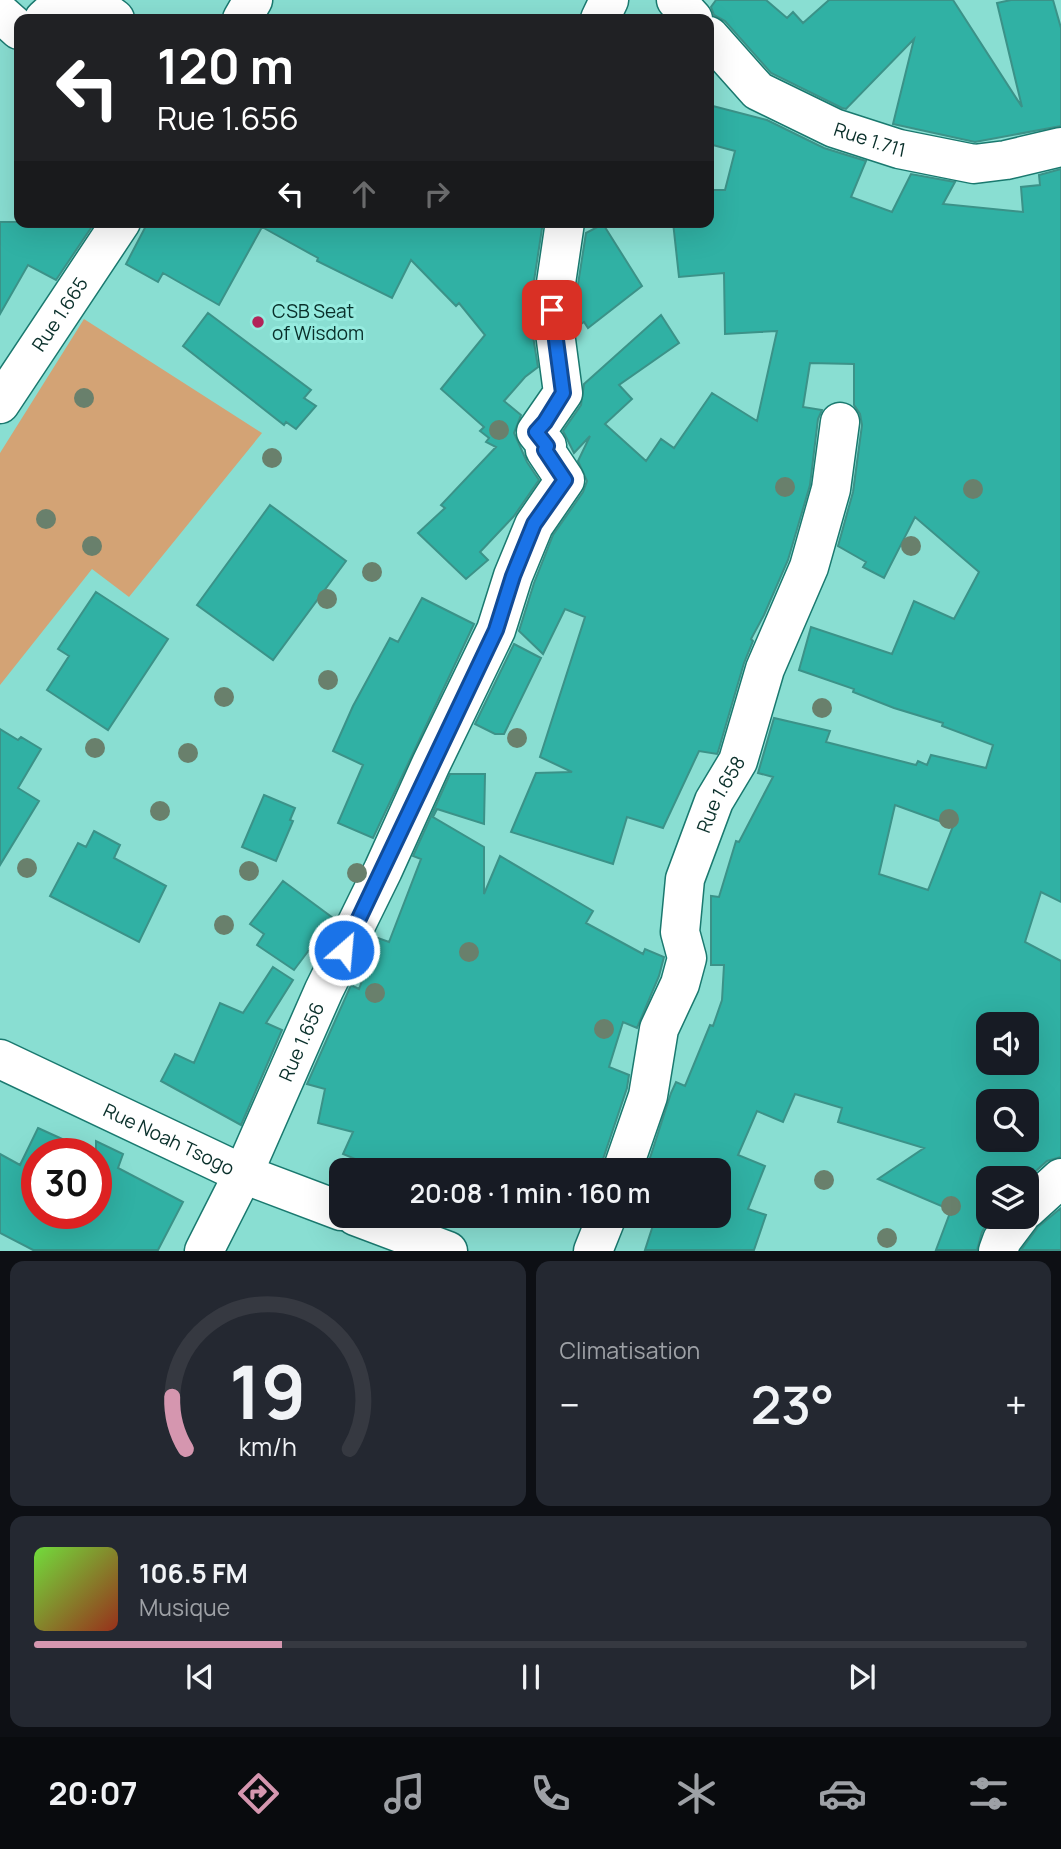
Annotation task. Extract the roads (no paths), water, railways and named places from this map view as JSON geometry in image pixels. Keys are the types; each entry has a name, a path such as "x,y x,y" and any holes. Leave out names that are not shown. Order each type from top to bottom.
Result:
{"street":[{"path":"50,14 65,0"},
{"path":"90,0 109,14"},
{"path":"676,0 689,14"},
{"path":"0,13 14,26"},
{"name":"Rue 1.711","path":"714,42 758,91 834,128 899,149 974,164 1006,160 1061,147"},
{"name":"Rue 1.665","path":"0,404 117,228"},
{"name":"Rue 1.656","path":"243,1174 324,989 496,630 513,576 534,524 565,480 545,450 547,446 536,432 563,393 552,310 564,228"},
{"name":"Rue 1.658","path":"627,1158 648,1096 659,1028 680,984 687,958 680,932 685,879 714,801 738,761 765,669 810,567 831,489 840,422"},
{"name":"Rue Noah Tsogo","path":"0,1059 243,1174 329,1206"},
{"path":"204,1251 243,1174"},
{"path":"1039,1198 1061,1178"},
{"path":"387,1228 448,1251"},
{"path":"593,1251 602,1228"},
{"path":"998,1251 1010,1229"}],"place":[{"name":"CSB Seat of Wisdom","path":"258,322"}]}
